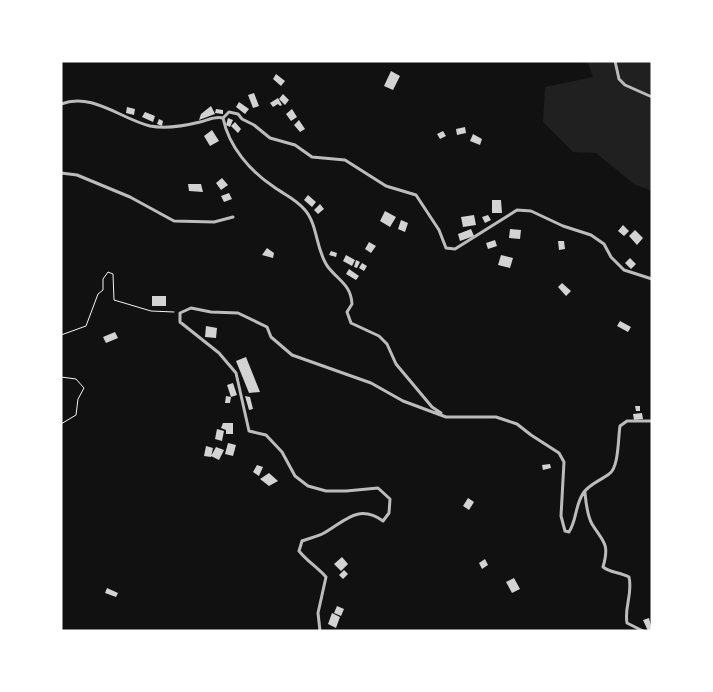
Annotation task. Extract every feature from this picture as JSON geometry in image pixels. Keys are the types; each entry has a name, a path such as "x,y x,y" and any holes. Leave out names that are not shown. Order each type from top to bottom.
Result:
{"street":[{"path":"615,61 619,79 625,85 652,98"},
{"path":"61,104 67,102 92,103 149,126 178,127 219,117 223,118"},
{"path":"223,118 229,112 238,114 242,119 254,125 270,138 295,145 312,157 345,160 386,186 416,195 438,230 446,248 455,249 517,210 531,211 563,226 592,235 604,244 611,256 624,270 652,279"},
{"path":"223,118 225,130 244,162 266,182 290,195 306,211 327,265 351,292 352,304 347,312 351,323 378,336 386,344 396,364 432,407 446,417"},
{"path":"61,173 78,175 130,197 174,220 214,222 233,217"},
{"path":"320,631 318,613 326,576 307,561 299,551 302,541 322,534 349,516 364,514 383,522 389,513 390,499 378,488 326,491 308,486 295,476 282,452 266,436 249,431 236,373 219,354 180,322 180,312 191,308 211,312 238,313 267,327 271,336 292,355 371,383 403,401 446,417 496,417 517,424 559,453 564,462 561,516 565,531 568,532 573,525 577,507 585,492 612,473 617,461 617,446 622,423 627,421 652,421"},
{"path":"585,492 592,523 600,533 606,546 603,567 608,571 620,572 629,578 632,588 626,616 627,623 643,631"}],"path":[{"path":"61,335 86,326 98,294 103,290 103,279 108,272 113,274 114,300 151,311 180,312"},
{"path":"61,377 76,379 84,388 78,399 76,415 61,424"}],"shaded area":[{"path":"566,61 652,61 652,191 634,184 596,153 573,152 543,122 545,87 593,77 588,63"}],"building":[{"path":"391,71 400,76 393,90 384,86"},
{"path":"276,74 285,81 281,86 273,79"},
{"path":"254,93 259,106 253,108 248,95"},
{"path":"283,94 289,100 285,105 279,99"},
{"path":"278,98 282,105 278,104 273,107 270,103"},
{"path":"239,102 249,109 245,114 236,107"},
{"path":"211,106 215,114 199,120 201,114"},
{"path":"127,107 135,109 134,115 126,113"},
{"path":"216,109 223,110 223,114 215,113"},
{"path":"292,109 297,117 291,121 286,114"},
{"path":"145,112 155,116 153,122 142,117"},
{"path":"228,118 233,120 230,127 226,125"},
{"path":"159,119 163,121 162,126 157,124"},
{"path":"299,120 305,129 300,132 294,125"},
{"path":"235,122 241,129 238,133 231,126"},
{"path":"465,127 466,133 457,135 456,129"},
{"path":"212,130 219,141 210,146 204,136"},
{"path":"443,131 446,136 440,139 437,134"},
{"path":"473,134 482,139 480,145 470,141"},
{"path":"222,178 228,185 221,190 216,183"},
{"path":"188,184 201,184 203,192 189,191"},
{"path":"229,193 232,199 224,202 221,196"},
{"path":"308,195 316,202 312,207 304,200"},
{"path":"492,200 501,200 502,213 492,213"},
{"path":"320,204 324,209 318,214 314,210"},
{"path":"385,211 396,217 390,227 380,221"},
{"path":"474,215 476,225 463,227 461,217"},
{"path":"488,215 491,220 485,223 482,217"},
{"path":"401,220 408,223 405,232 398,229"},
{"path":"623,225 629,231 624,236 618,231"},
{"path":"471,229 474,236 460,241 458,234"},
{"path":"510,229 521,230 520,239 509,238"},
{"path":"635,230 643,238 637,245 629,236"},
{"path":"495,240 497,246 488,249 486,243"},
{"path":"558,241 564,241 565,249 559,250"},
{"path":"369,242 376,246 371,253 365,249"},
{"path":"267,248 274,253 273,258 262,255"},
{"path":"331,251 337,253 336,257 329,255"},
{"path":"346,255 355,260 352,266 343,261"},
{"path":"501,255 513,258 510,268 498,265"},
{"path":"630,258 636,264 631,269 625,263"},
{"path":"356,260 360,262 357,268 354,267"},
{"path":"362,263 367,266 364,271 359,268"},
{"path":"349,269 359,276 356,280 346,274"},
{"path":"562,283 571,291 566,296 558,287"},
{"path":"152,296 166,296 166,306 152,306"},
{"path":"620,321 631,327 628,332 617,326"},
{"path":"206,326 217,328 216,338 205,337"},
{"path":"115,332 118,338 106,343 103,337"},
{"path":"246,357 260,392 249,393 236,361"},
{"path":"233,383 237,395 231,397 227,385"},
{"path":"226,396 231,397 230,403 225,403"},
{"path":"245,396 250,397 253,409 249,410"},
{"path":"635,406 640,406 640,411 636,411"},
{"path":"642,413 643,419 634,420 633,414"},
{"path":"223,423 233,423 233,434 226,434 226,430 221,428"},
{"path":"217,429 224,431 222,441 215,439"},
{"path":"228,443 236,445 233,456 225,454"},
{"path":"206,446 213,448 211,457 204,456"},
{"path":"216,447 224,450 219,460 211,456"},
{"path":"550,464 551,468 543,470 542,465"},
{"path":"257,465 263,467 259,476 253,472"},
{"path":"269,473 278,481 269,486 260,479"},
{"path":"468,498 474,502 469,510 463,506"},
{"path":"342,557 348,564 341,571 334,564"},
{"path":"485,559 488,565 482,569 479,563"},
{"path":"344,570 348,574 343,579 339,575"},
{"path":"514,578 520,589 512,593 506,582"},
{"path":"107,588 118,593 116,597 105,593"},
{"path":"337,606 344,609 341,616 334,613"},
{"path":"332,613 340,617 336,628 328,624"},
{"path":"649,618 652,630 648,631 643,620"}]}
